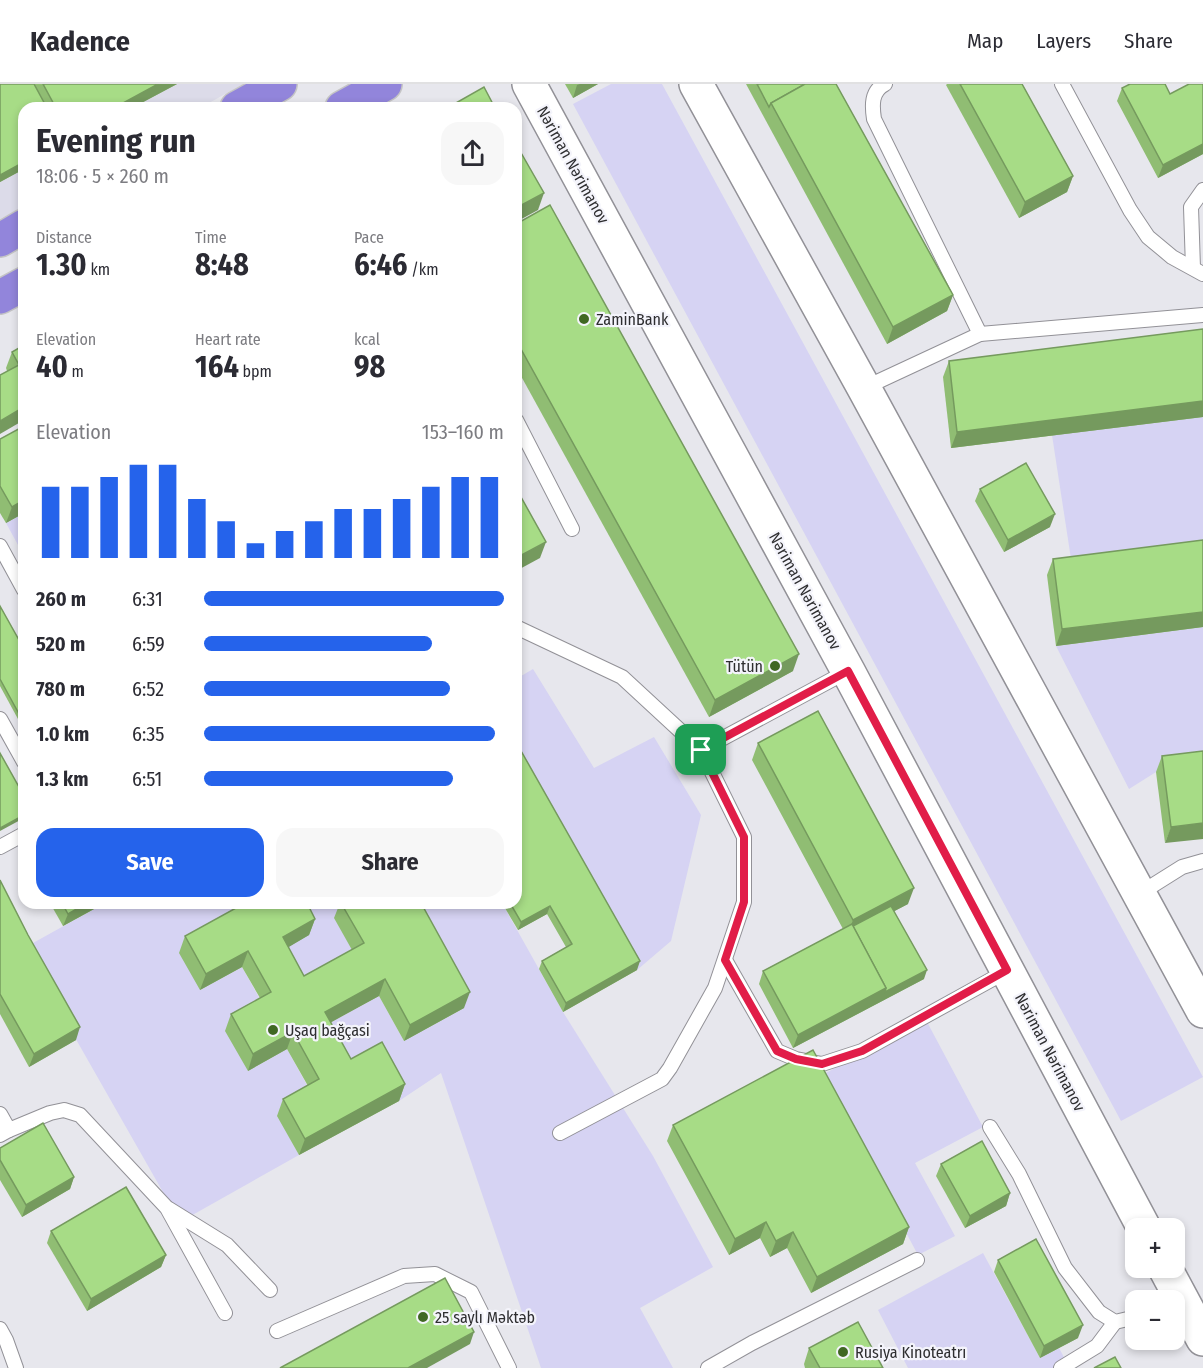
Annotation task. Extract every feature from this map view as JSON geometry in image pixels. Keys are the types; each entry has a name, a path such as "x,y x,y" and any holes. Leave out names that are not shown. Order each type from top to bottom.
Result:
{"highway":[{"path":"248,102 280,84"},
{"path":"353,102 385,84"},
{"path":"0,240 18,230"},
{"path":"0,297 18,287"}],"main road":[{"name":"Nəriman Nərimanov","path":"529,84 848,671 1139,1218"},
{"path":"696,84 1203,1011"},
{"path":"1170,1287 1203,1339"}],"lane":[{"path":"885,84 880,87 871,103 874,119 980,334"},
{"path":"1062,84 1130,210 1148,237 1172,257 1198,271"},
{"path":"1198,271 1191,207 1203,190"},
{"path":"864,388 980,334 1203,315"},
{"path":"522,432 572,529"},
{"path":"0,546 18,579"},
{"path":"522,630 622,676 701,750 744,837 744,902 715,988 670,1068 662,1079 560,1133"},
{"path":"701,750 848,671"},
{"path":"0,719 18,751"},
{"path":"0,847 18,837"},
{"path":"1139,894 1182,867 1203,861"},
{"path":"725,960 777,1051 796,1059 822,1064 862,1051 1007,970"},
{"path":"0,1114 5,1132 50,1113 64,1110 80,1115 168,1208 227,1245 270,1290"},
{"path":"990,1127 1019,1174 1065,1268 1099,1312 1115,1322"},
{"path":"168,1208 225,1313"},
{"path":"708,1368 917,1260"},
{"path":"277,1331 404,1276 435,1274 471,1292 509,1368"},
{"path":"1061,1368 1097,1346 1115,1322 1125,1320"},
{"path":"0,1329 16,1368"}],"shaded area":[{"path":"0,84 243,84 211,102 18,102 18,209 0,219"},
{"path":"611,84 662,84 1203,1077 1121,1121 573,104"},
{"path":"1203,417 1203,555 1073,572 1052,435"},
{"path":"18,516 18,545 6,523"},
{"path":"1203,627 1203,767 1156,772 1129,789 1056,646"},
{"path":"533,669 594,768 654,737 701,815 671,941 637,970 522,767 522,675"},
{"path":"94,909 264,909 200,990 242,967 265,1008 248,1071 287,1049 313,1096 278,1116 299,1155 180,1222 24,948"},
{"path":"289,909 361,909 358,960 298,993 277,954"},
{"path":"409,909 505,909 563,1012 653,1156 713,1267 640,1308 673,1368 541,1368 441,1073 399,1101 345,1075 319,1029 379,996 404,1041 464,1008"},
{"path":"926,1020 983,1127 915,1163 955,1236 918,1255 822,1075"},
{"path":"983,1253 1040,1358 1059,1348 1067,1363 1059,1368 908,1368 878,1310"}],"building":[{"path":"0,84 34,84 44,102 18,102 18,165 0,175"},
{"path":"43,84 158,84 125,102 53,102"},
{"path":"757,84 805,84 771,103 769,107"},
{"path":"805,84 836,84 953,295 893,327 771,103"},
{"path":"960,84 1022,84 1073,176 1025,202"},
{"path":"1130,84 1165,84 1170,94 1189,84 1203,84 1203,144 1163,165 1122,88"},
{"path":"484,87 492,102 458,102"},
{"path":"522,154 544,193 522,205"},
{"path":"550,205 799,654 715,700 522,351 522,221"},
{"path":"1203,329 1203,401 957,432 949,361"},
{"path":"18,348 18,363 12,352"},
{"path":"18,366 18,410 0,421 0,375"},
{"path":"18,429 18,504 12,507 0,486 0,439"},
{"path":"1026,463 1055,514 1008,540 980,489"},
{"path":"522,499 546,542 522,555"},
{"path":"1203,540 1203,612 1062,629 1053,559"},
{"path":"0,606 18,638 18,712 0,679"},
{"path":"818,711 914,888 853,920 758,743"},
{"path":"1203,751 1203,823 1171,827 1162,756"},
{"path":"0,753 18,785 18,818 0,828"},
{"path":"522,753 640,961 566,1003 542,961 572,944 550,906 521,922 513,909 522,909"},
{"path":"0,880 80,1027 34,1054 0,994"},
{"path":"891,906 927,970 885,992 886,988 853,926"},
{"path":"65,909 77,909 68,914"},
{"name":"Uşaq bağçasi","path":"234,909 310,909 315,919 283,937 304,976 364,943 344,909 424,909 470,992 410,1025 385,979 325,1012 351,1059 382,1042 405,1084 305,1139 283,1099 319,1079 293,1032 253,1054 231,1014 271,992 248,951 206,974 185,936"},
{"path":"852,924 886,988 798,1035 763,971"},
{"path":"813,1050 909,1227 817,1277 793,1232 776,1241 766,1222 735,1239 673,1125"},
{"path":"43,1123 74,1177 26,1205 0,1160 0,1148"},
{"path":"982,1141 1010,1193 970,1216 941,1164"},
{"path":"126,1187 166,1255 91,1299 51,1231"},
{"path":"1036,1239 1083,1325 1044,1346 998,1260"},
{"name":"25 saylı Məktəb","path":"445,1278 474,1332 408,1368 280,1368"},
{"path":"858,1322 883,1368 820,1368 809,1348"},
{"path":"1115,1357 1121,1368 1094,1368"}],"place":[{"name":"ZaminBank","path":"584,319"},
{"name":"Tütün","path":"775,666"},
{"name":"Uşaq bağçasi","path":"273,1030"},
{"name":"25 saylı Məktəb","path":"423,1317"},
{"name":"Rusiya Kinoteatrı","path":"843,1352"}],"route":[{"path":"848,671 1007,970 862,1051 822,1064 796,1059 777,1051 725,960 744,902 744,837 701,750 848,671"}]}
